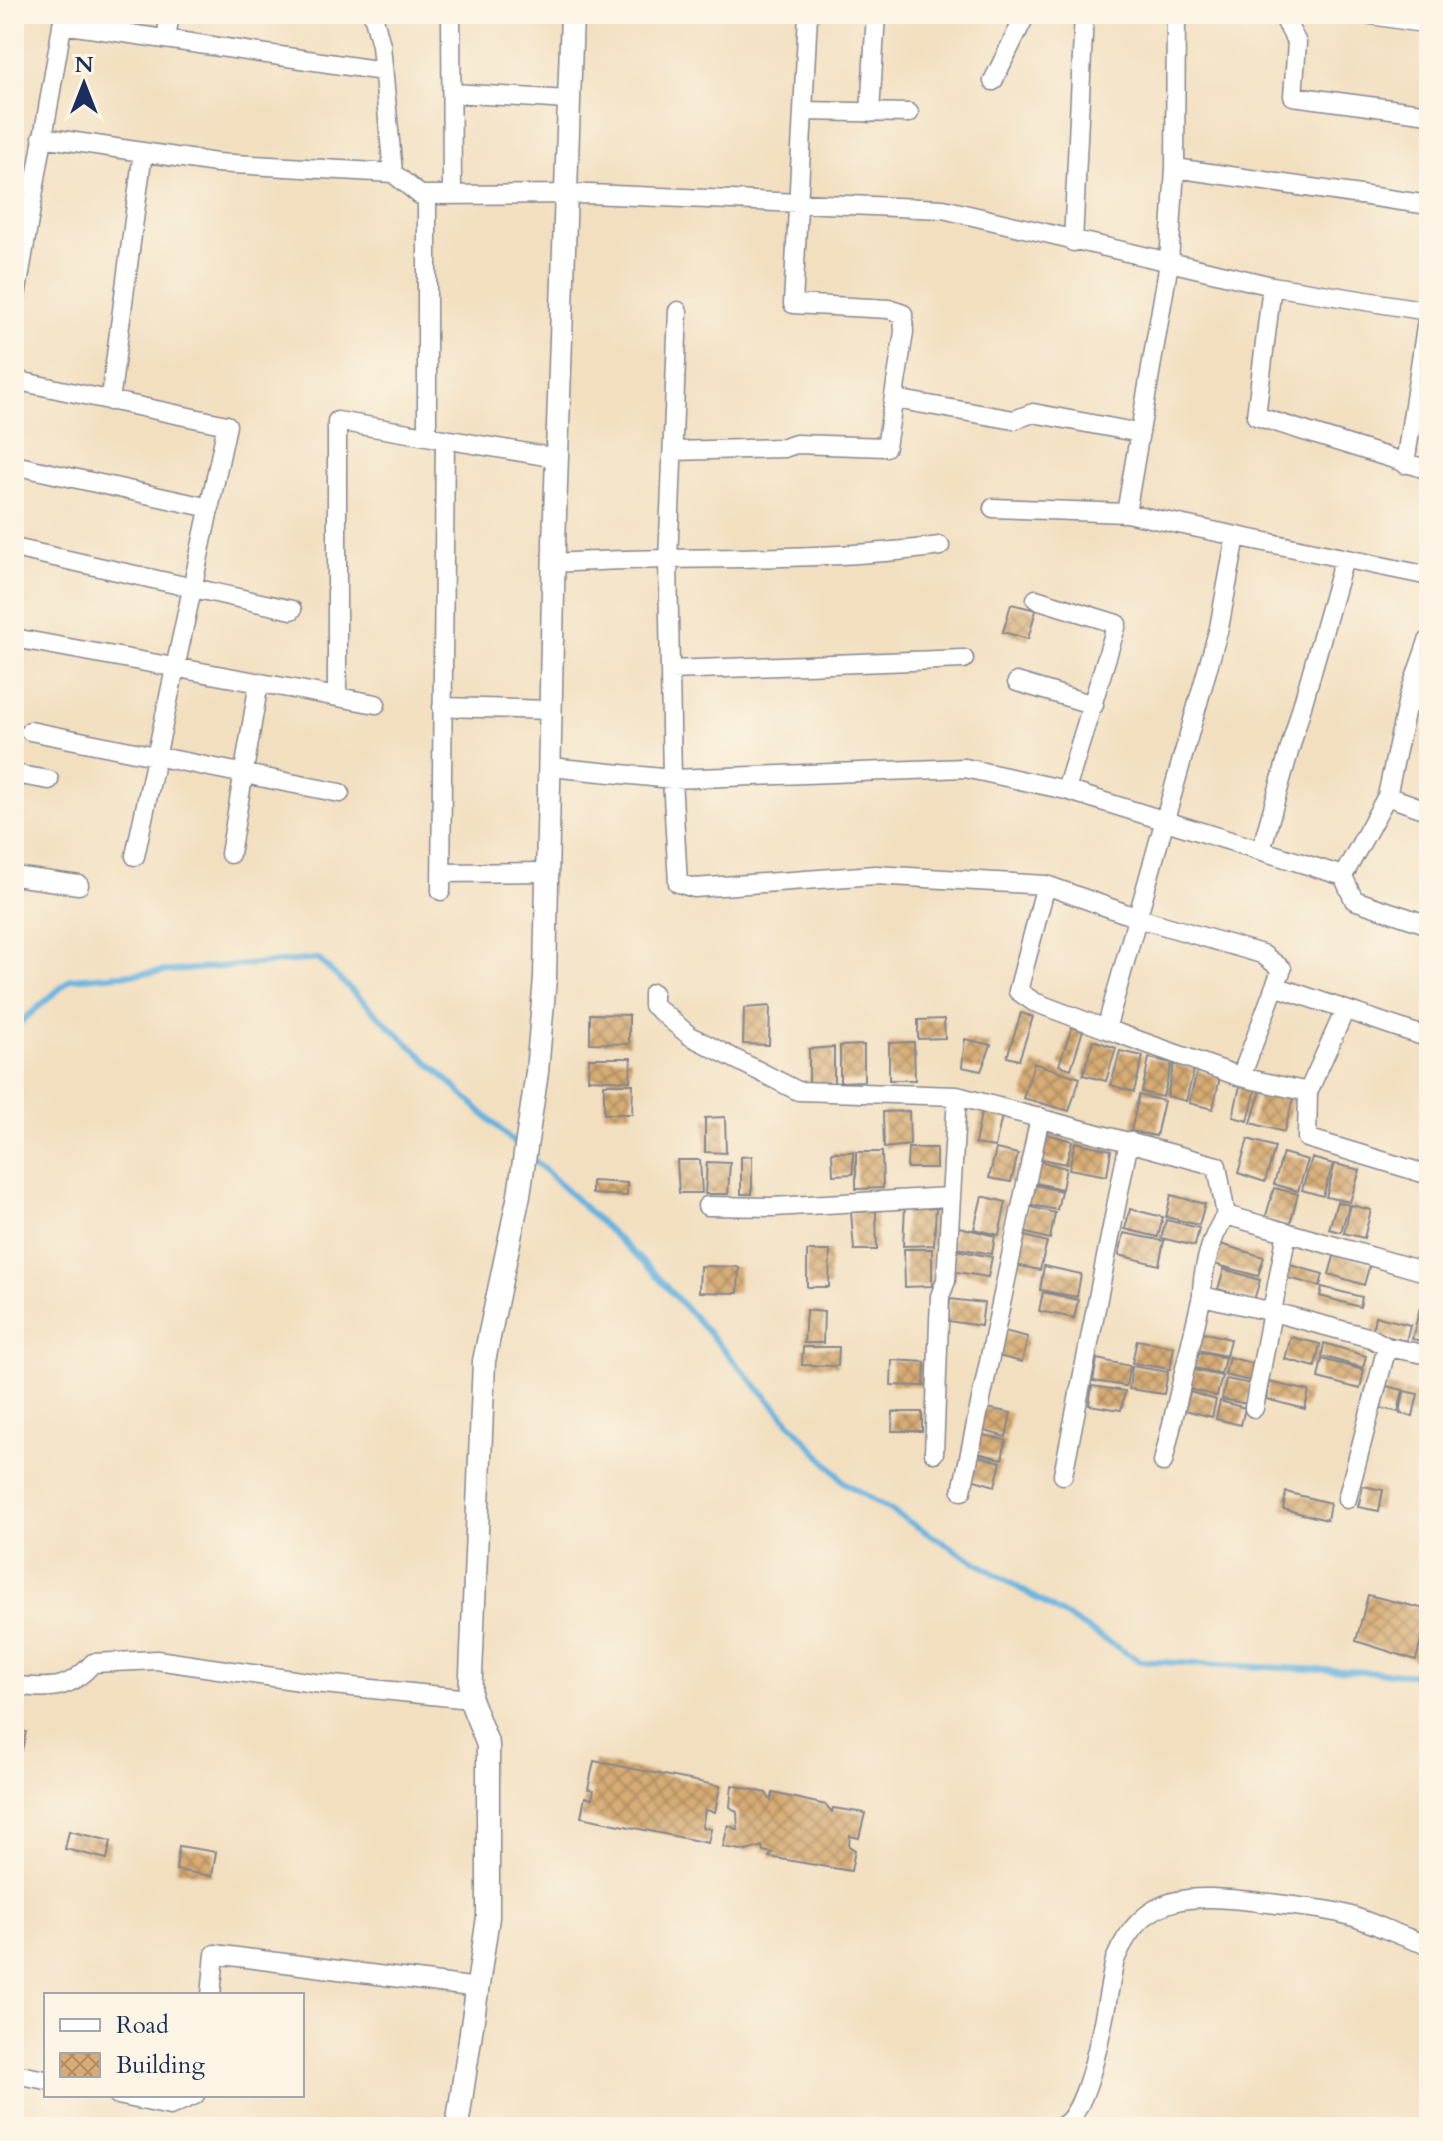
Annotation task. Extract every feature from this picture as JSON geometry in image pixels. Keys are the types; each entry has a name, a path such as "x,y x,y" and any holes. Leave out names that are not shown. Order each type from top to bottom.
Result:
{"street":[{"path":"166,39 170,14"},
{"path":"373,14 383,71 393,173"},
{"path":"451,14 452,195"},
{"path":"457,2127 488,1917 488,1745 470,1699 484,1361 523,1166 545,978 564,195 572,14"},
{"path":"673,451 784,448 796,444 886,447 904,332 903,314 889,309 793,304 808,14"},
{"path":"870,113 876,14"},
{"path":"993,81 1026,14"},
{"path":"1073,242 1084,14"},
{"path":"1126,513 1169,263 1175,168 1176,14"},
{"path":"1282,14 1297,43 1293,96 1429,114"},
{"path":"1365,14 1429,24"},
{"path":"14,308 63,19 166,39 383,71"},
{"path":"452,93 568,100"},
{"path":"803,111 909,113"},
{"path":"42,137 216,163 393,173 420,195 564,195 943,209 1013,223 1073,242 1272,286 1428,309 1405,464"},
{"path":"110,401 143,152"},
{"path":"1175,168 1429,205"},
{"path":"14,180 34,187"},
{"path":"427,195 442,707 441,882 547,872"},
{"path":"1272,286 1256,416 1429,470"},
{"path":"678,311 668,562 672,779 678,883 694,888 875,875 1046,885 1138,918 1262,954 1282,969 1241,1077"},
{"path":"14,380 227,425 135,856"},
{"path":"895,399 1014,420 1033,413 1140,433"},
{"path":"337,696 337,421 557,458"},
{"path":"14,465 210,508"},
{"path":"993,508 1126,513 1429,576"},
{"path":"1106,1029 1219,628 1236,536"},
{"path":"554,563 617,559 668,562 940,546"},
{"path":"14,548 292,610"},
{"path":"1261,850 1344,559"},
{"path":"1036,599 1117,624 1066,790"},
{"path":"14,638 376,704"},
{"path":"1343,876 1387,796 1408,699 1428,641"},
{"path":"670,670 964,659"},
{"path":"230,854 259,682"},
{"path":"1017,682 1094,705"},
{"path":"1408,699 1429,707"},
{"path":"442,707 551,710"},
{"path":"30,731 340,793"},
{"path":"550,767 672,779 965,768 1066,790 1343,876 1354,900 1429,925"},
{"path":"14,774 49,780"},
{"path":"1387,796 1429,811"},
{"path":"14,876 79,885"},
{"path":"1046,885 1018,991 1034,1002 1241,1077 1308,1092"},
{"path":"1275,986 1429,1038"},
{"path":"653,993 653,1005 681,1030 750,1069 798,1091 957,1096 1217,1166 1226,1215 1219,1226 1202,1280 1202,1296 1163,1462"},
{"path":"1345,1010 1308,1092 1307,1138 1429,1175"},
{"path":"934,1453 940,1296 946,1281 957,1096"},
{"path":"962,1491 1040,1117"},
{"path":"1063,1475 1129,1141"},
{"path":"707,1206 773,1207 949,1197"},
{"path":"1226,1215 1429,1273"},
{"path":"1254,1408 1287,1232"},
{"path":"1202,1296 1371,1338 1387,1347 1429,1355"},
{"path":"1347,1499 1387,1347"},
{"path":"14,1686 55,1689 78,1680 93,1663 157,1660 314,1683 470,1699"},
{"path":"1060,2127 1070,2122 1087,2090 1115,1960 1135,1922 1151,1910 1182,1898 1212,1897 1316,1909 1352,1916 1429,1945"},
{"path":"211,1993 215,1954 478,1988"},
{"path":"14,2074 44,2080"},
{"path":"127,2097 170,2106 190,2097"}],"building":[{"path":"1011,604 1036,610 1028,639 1003,632"},
{"path":"770,1006 769,1045 743,1044 744,1008"},
{"path":"1021,1013 1033,1017 1019,1060 1007,1057"},
{"path":"590,1014 629,1015 629,1044 590,1043"},
{"path":"944,1019 945,1038 918,1039 918,1020"},
{"path":"1072,1027 1083,1030 1071,1069 1059,1065"},
{"path":"965,1039 991,1045 981,1071 962,1067"},
{"path":"1093,1040 1116,1048 1106,1081 1083,1075"},
{"path":"914,1042 915,1080 889,1080 889,1043"},
{"path":"864,1045 864,1081 840,1082 840,1046"},
{"path":"834,1047 834,1084 809,1084 809,1049"},
{"path":"1120,1051 1143,1056 1134,1092 1111,1085"},
{"path":"589,1058 631,1058 630,1081 588,1079"},
{"path":"1149,1058 1172,1063 1163,1097 1142,1092"},
{"path":"1034,1063 1080,1078 1069,1111 1023,1098"},
{"path":"1174,1064 1194,1069 1186,1101 1167,1096"},
{"path":"1197,1071 1220,1077 1213,1109 1189,1103"},
{"path":"1241,1081 1257,1084 1248,1121 1233,1117"},
{"path":"604,1084 633,1084 632,1114 604,1114"},
{"path":"1262,1087 1294,1096 1284,1132 1251,1123"},
{"path":"1139,1095 1164,1101 1156,1136 1131,1131"},
{"path":"909,1111 910,1145 884,1148 883,1112"},
{"path":"981,1113 1002,1116 995,1147 975,1144"},
{"path":"725,1117 726,1153 705,1152 705,1118"},
{"path":"1043,1133 1072,1141 1066,1164 1036,1158"},
{"path":"1248,1139 1275,1147 1265,1182 1238,1173"},
{"path":"1075,1142 1111,1150 1107,1176 1069,1169"},
{"path":"908,1148 936,1148 936,1168 907,1168"},
{"path":"996,1149 1018,1154 1011,1182 989,1178"},
{"path":"832,1152 853,1152 853,1174 833,1175"},
{"path":"856,1152 882,1152 883,1188 856,1189"},
{"path":"1283,1153 1308,1160 1298,1191 1274,1184"},
{"path":"752,1156 752,1194 741,1194 741,1157"},
{"path":"1312,1158 1333,1164 1323,1196 1302,1190"},
{"path":"677,1160 700,1160 702,1193 679,1193"},
{"path":"1035,1160 1066,1168 1062,1189 1031,1182"},
{"path":"707,1162 730,1163 728,1194 705,1194"},
{"path":"1335,1164 1360,1170 1350,1202 1326,1197"},
{"path":"592,1181 627,1183 627,1196 592,1194"},
{"path":"1031,1184 1061,1191 1057,1210 1027,1204"},
{"path":"1274,1188 1298,1194 1290,1224 1265,1219"},
{"path":"1171,1195 1205,1204 1199,1225 1166,1217"},
{"path":"982,1196 1006,1202 999,1235 974,1229"},
{"path":"1337,1202 1349,1205 1341,1232 1329,1229"},
{"path":"1351,1205 1371,1210 1364,1238 1344,1233"},
{"path":"905,1206 936,1207 934,1245 903,1246"},
{"path":"1028,1206 1055,1213 1050,1239 1022,1232"},
{"path":"1130,1209 1163,1217 1158,1237 1125,1229"},
{"path":"876,1211 877,1250 854,1250 851,1212"},
{"path":"1166,1220 1199,1228 1195,1246 1161,1238"},
{"path":"955,1226 995,1236 992,1254 951,1247"},
{"path":"1124,1233 1164,1241 1159,1265 1119,1255"},
{"path":"1021,1235 1047,1242 1040,1270 1015,1265"},
{"path":"1220,1244 1264,1257 1258,1276 1214,1264"},
{"path":"904,1249 932,1249 932,1286 905,1287"},
{"path":"951,1249 992,1257 988,1277 950,1271"},
{"path":"807,1251 830,1251 829,1287 807,1287"},
{"path":"1335,1253 1370,1264 1364,1285 1329,1274"},
{"path":"1286,1264 1323,1274 1320,1286 1284,1277"},
{"path":"700,1266 739,1267 738,1293 699,1292"},
{"path":"1044,1266 1081,1274 1077,1297 1040,1290"},
{"path":"1224,1269 1260,1280 1254,1300 1218,1289"},
{"path":"1322,1287 1362,1297 1360,1307 1320,1296"},
{"path":"1043,1292 1078,1300 1074,1318 1039,1311"},
{"path":"950,1299 984,1303 981,1326 948,1321"},
{"path":"1420,1308 1429,1310 1427,1342 1412,1339"},
{"path":"806,1310 824,1312 823,1343 804,1343"},
{"path":"1375,1316 1410,1325 1406,1341 1372,1333"},
{"path":"1000,1330 1028,1337 1022,1362 994,1355"},
{"path":"1203,1332 1230,1339 1226,1356 1198,1350"},
{"path":"1291,1337 1320,1344 1315,1367 1285,1359"},
{"path":"1137,1340 1174,1347 1170,1369 1132,1363"},
{"path":"1324,1343 1366,1356 1363,1368 1322,1356"},
{"path":"803,1347 839,1347 838,1366 802,1365"},
{"path":"1199,1352 1225,1358 1221,1374 1195,1368"},
{"path":"1229,1357 1258,1365 1254,1382 1225,1375"},
{"path":"1097,1359 1130,1366 1126,1386 1093,1381"},
{"path":"1322,1359 1364,1370 1360,1389 1318,1378"},
{"path":"892,1360 925,1362 924,1386 891,1385"},
{"path":"1132,1366 1168,1372 1164,1394 1129,1389"},
{"path":"1194,1370 1222,1376 1217,1396 1189,1389"},
{"path":"1226,1379 1251,1384 1247,1404 1222,1399"},
{"path":"1269,1382 1309,1391 1305,1409 1266,1399"},
{"path":"1092,1386 1125,1391 1121,1410 1089,1405"},
{"path":"1386,1386 1403,1390 1398,1412 1381,1408"},
{"path":"1404,1391 1418,1394 1413,1416 1400,1414"},
{"path":"1190,1392 1216,1400 1212,1417 1185,1410"},
{"path":"1220,1401 1245,1408 1241,1425 1216,1419"},
{"path":"983,1407 1011,1413 1006,1437 978,1429"},
{"path":"893,1412 922,1412 922,1431 892,1431"},
{"path":"979,1434 1006,1440 1002,1459 974,1452"},
{"path":"975,1455 1001,1462 995,1486 968,1478"},
{"path":"1363,1486 1383,1490 1379,1511 1358,1507"},
{"path":"1286,1492 1330,1503 1327,1520 1283,1509"},
{"path":"1368,1595 1429,1610 1416,1660 1356,1641"},
{"path":"14,1729 26,1732 22,1750 14,1748"},
{"path":"594,1761 720,1786 715,1812 705,1810 702,1827 711,1829 708,1843 581,1817 585,1797 592,1799 594,1790 588,1789"},
{"path":"732,1785 766,1793 771,1801 773,1793 826,1805 832,1812 833,1808 865,1813 859,1838 850,1836 849,1846 855,1850 851,1871 769,1857 772,1853 763,1851 762,1846 747,1851 723,1847 728,1825 738,1830 737,1812 730,1807"},
{"path":"69,1831 111,1841 107,1859 65,1849"},
{"path":"179,1846 216,1852 212,1876 176,1870"}],"waterway":[{"path":"14,1028 71,979 318,959 520,1148"},
{"path":"532,1158 653,1272 845,1483 1140,1661 1429,1675"}]}
